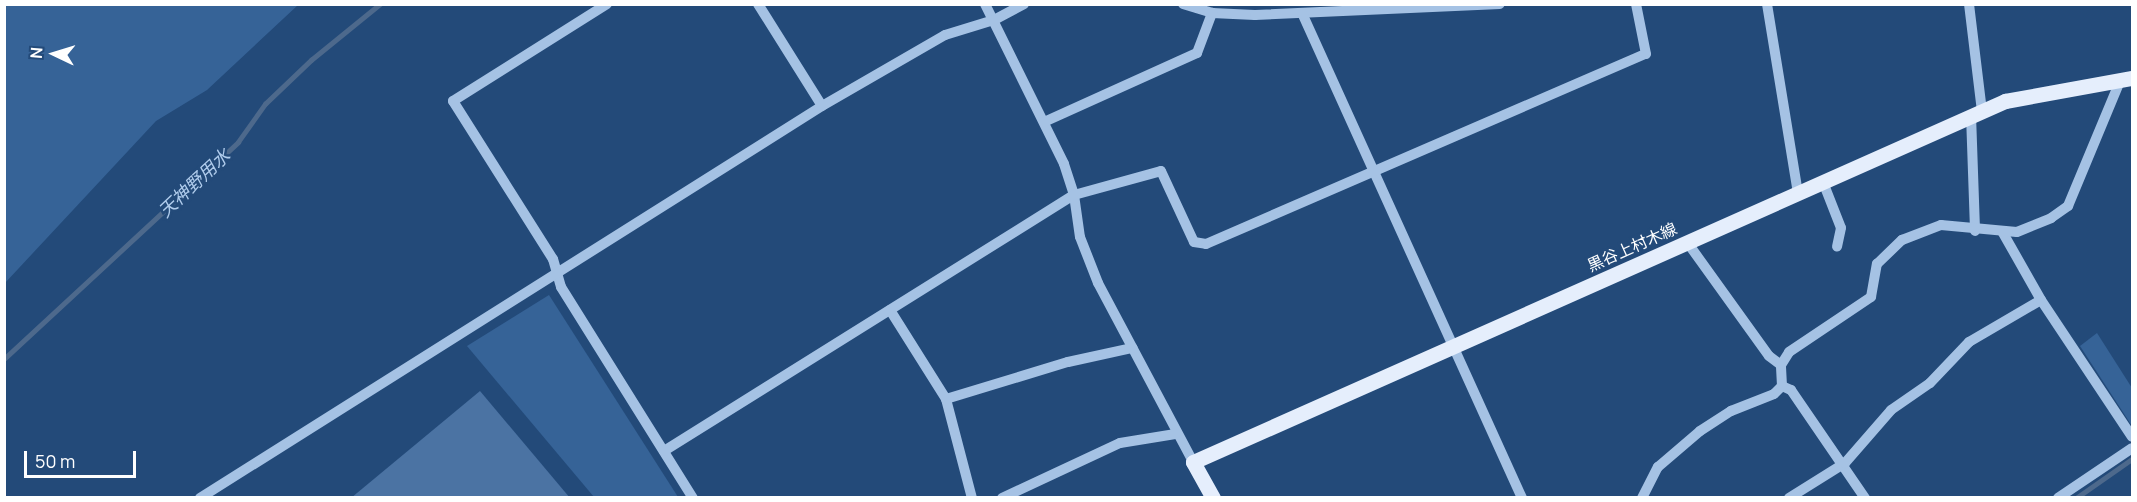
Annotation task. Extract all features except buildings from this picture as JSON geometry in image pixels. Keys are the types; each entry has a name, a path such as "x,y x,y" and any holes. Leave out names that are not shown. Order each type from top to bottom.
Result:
{"main road":[{"name":"黒谷上村木線","path":"1193,462 2005,101 2126,80"},
{"path":"1193,462 1213,498"}],"street":[{"path":"607,4 453,101 553,259 561,287 693,498"},
{"path":"758,4 822,106"},
{"path":"985,4 1044,122 1074,195 1080,237 1098,283 1175,434 1193,462"},
{"path":"200,498 822,106 945,35 994,20 1024,4"},
{"path":"1183,4 1212,13 1302,13 1500,4"},
{"path":"664,451 1074,195 1161,171 1194,242 1206,244 1646,54 1636,4"},
{"path":"1767,4 1798,192"},
{"path":"1969,4 1977,113 1975,231"},
{"path":"1044,122 1197,53 1212,13"},
{"path":"1302,13 1522,498"},
{"path":"1642,498 1658,467 1700,431 1731,411 1774,394 1782,386 1781,365 1800,344 1870,297 1877,264 1902,240 1941,225 2002,233 2035,226 2068,206 2126,80"},
{"path":"1823,182 1840,228 1837,247"},
{"path":"2002,233 2041,300 2133,437"},
{"path":"1687,242 1769,356 1781,365"},
{"path":"1789,498 1845,463 1890,410 1930,383 1969,342 2041,300"},
{"path":"890,310 946,399 972,498"},
{"path":"946,399 1068,362 1132,348"},
{"path":"1782,386 1791,390 1845,463 1865,498"},
{"path":"1002,498 1120,443 1175,434"},
{"path":"2058,498 2133,448"}],"shaded area":[{"path":"5,4 298,5 207,90 156,121 5,283"},
{"path":"549,295 678,497 594,497 467,346"},
{"path":"2097,333 2132,388 2132,426 2080,346"}],"waterway":[{"name":"天神野用水","path":"4,359 238,142 265,104 311,60 380,4"},
{"path":"2076,498 2132,459"}]}
